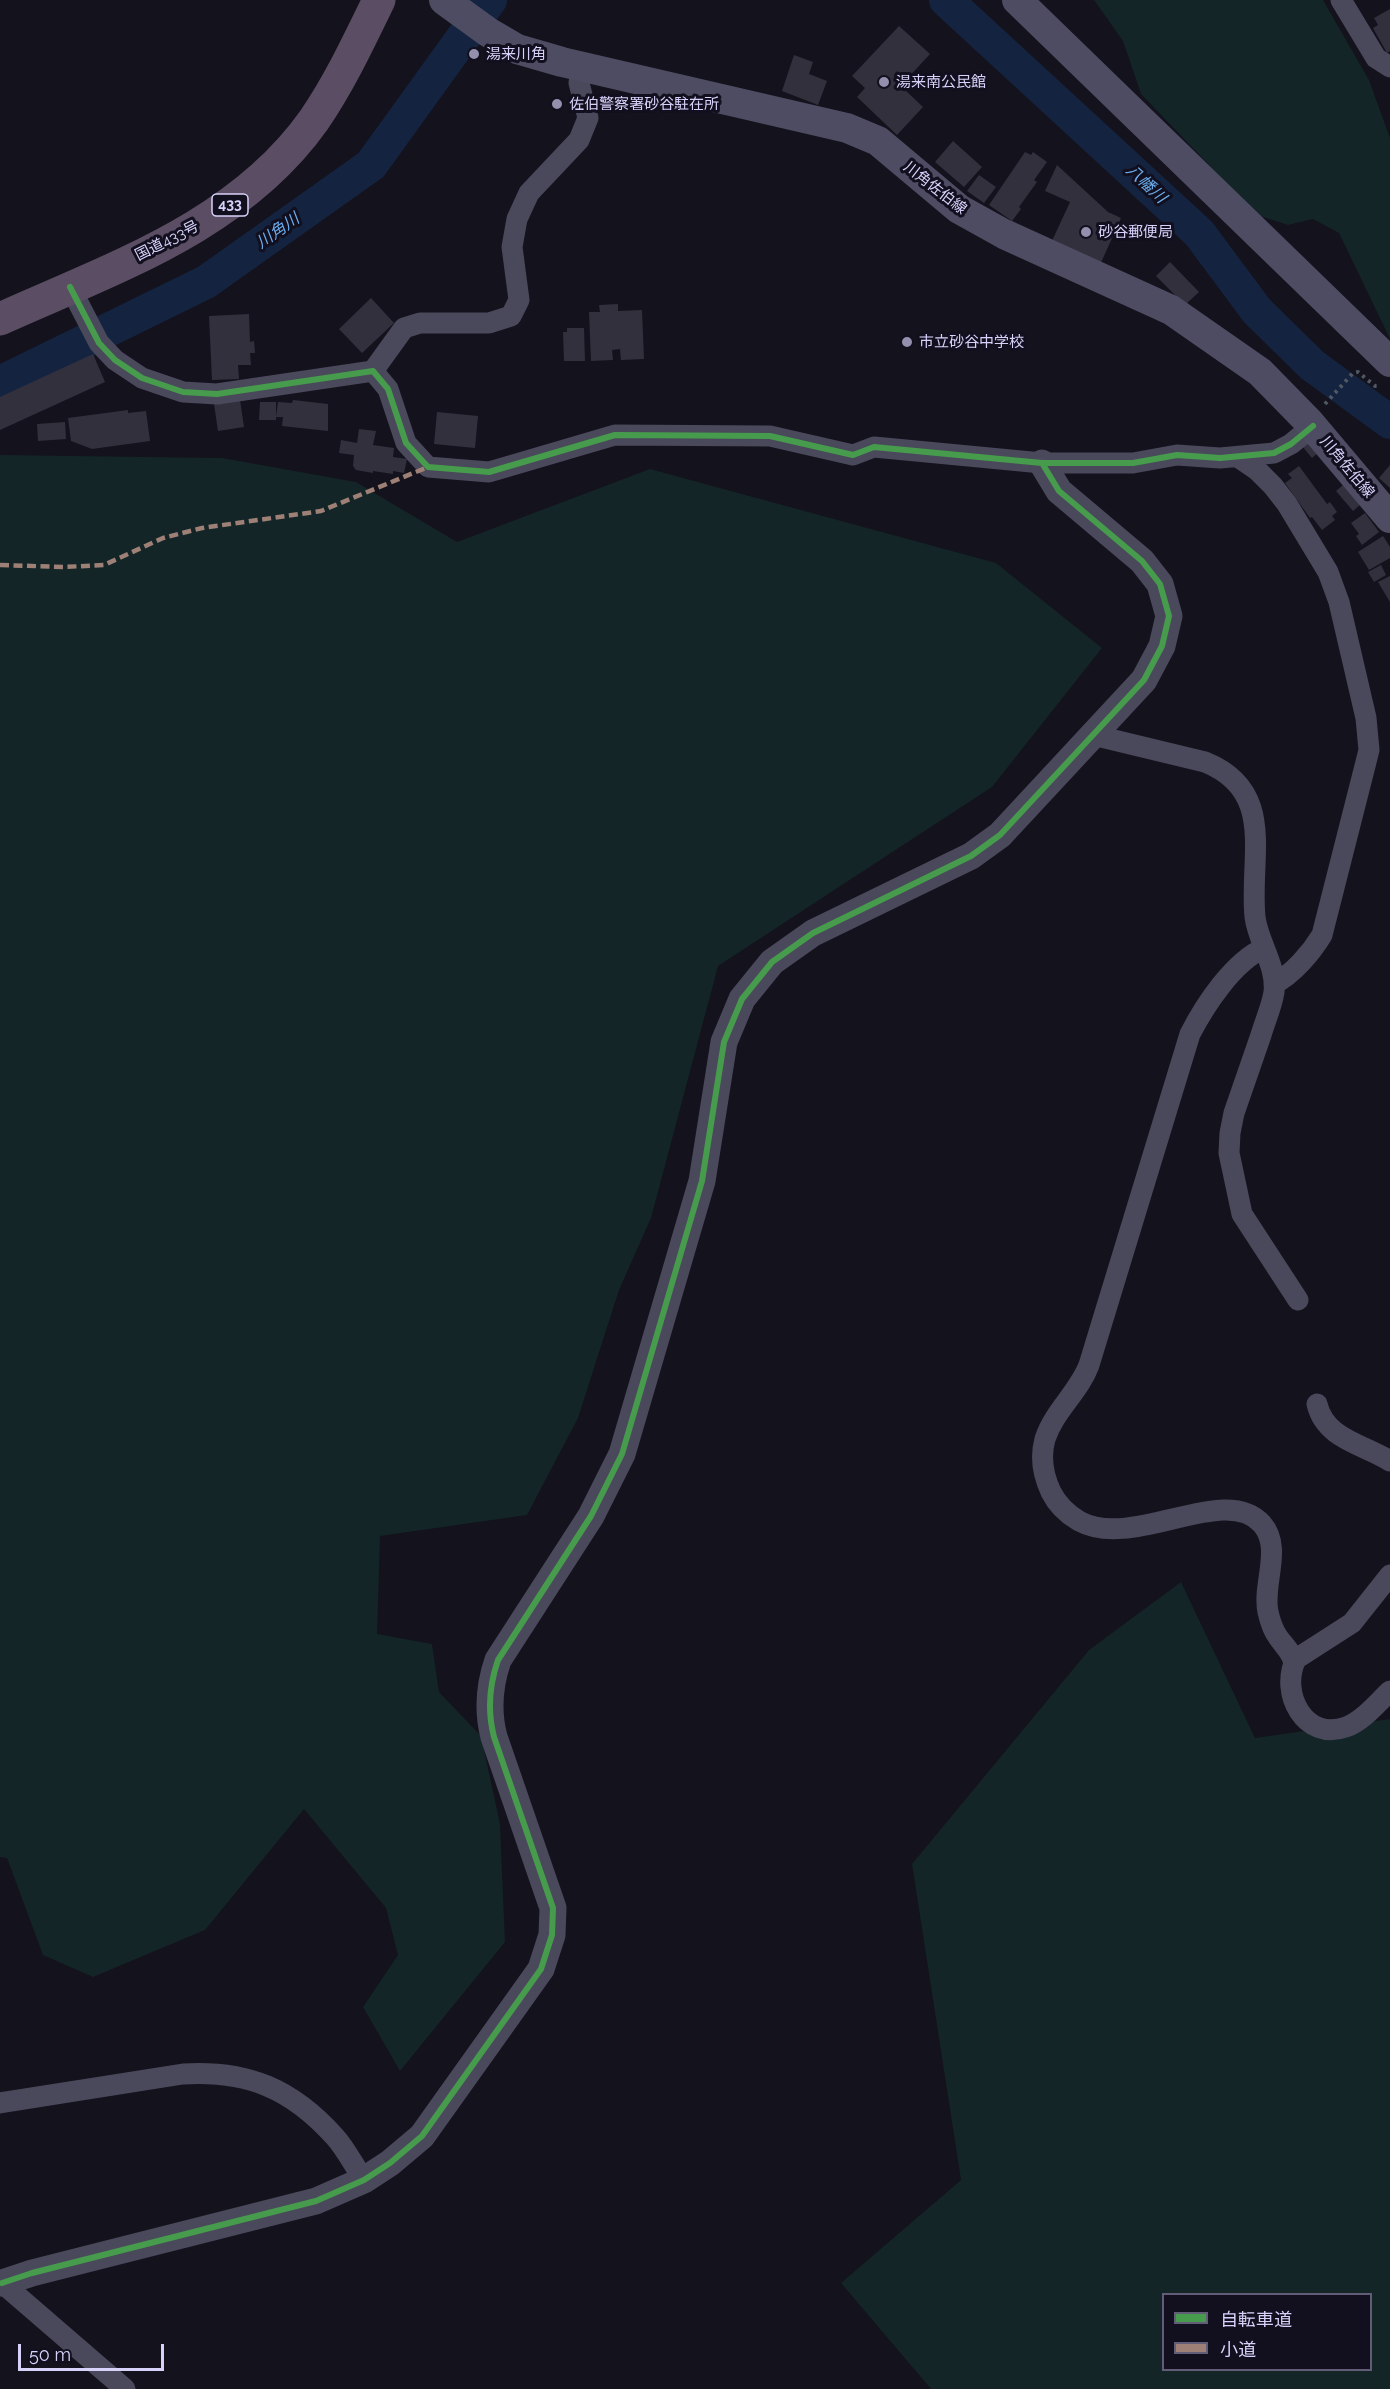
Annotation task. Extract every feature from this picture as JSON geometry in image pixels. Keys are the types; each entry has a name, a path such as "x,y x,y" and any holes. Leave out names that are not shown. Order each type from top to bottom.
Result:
{"highway":[{"name":"国道433号","path":"0,319 188,233 243,195 268,172 306,130 331,93 379,0"}],"main road":[{"path":"1017,0 1385,374"},
{"name":"川角佐伯線","path":"466,16 517,49 582,67 847,128 878,141 959,209 1004,234 1170,310 1260,372 1318,416 1390,518"}],"street":[{"path":"1341,0 1376,58 1390,67"},
{"path":"70,287 99,343 115,360 142,378 183,392 217,394 373,370 404,328 420,323 489,323 510,316 519,300 512,247 517,219 530,193 579,140 588,118 579,83 582,67"},
{"path":"373,370 388,388 406,443 428,467 489,472 615,435 770,436 853,455 874,447 1042,463 1136,463 1177,455 1238,457 1265,455 1283,450 1318,416"},
{"path":"1238,457 1257,470 1273,486 1287,504 1328,572 1339,602 1369,734 1365,766 1322,935 1308,955 1274,984"},
{"path":"1,2282 32,2272 316,2201 364,2180 390,2163 422,2136 541,1969 552,1935 554,1908 489,1718 491,1679 498,1660 591,1516 622,1454 702,1181 724,1042 742,999 772,962 813,933 950,867 1000,835 1144,680 1162,646 1169,616 1160,584 1142,561 1059,492 1042,463"},
{"path":"1093,735 1205,762 1221,768 1235,778 1246,792 1253,808 1255,916 1274,984 1272,1002 1234,1113 1229,1153 1242,1214 1298,1300"},
{"path":"1264,948 1243,961 1233,971 1204,1010 1190,1034 1089,1365 1080,1384 1050,1426 1045,1440 1043,1462 1047,1483 1062,1508 1073,1517 1100,1529 1129,1529 1221,1509 1237,1509 1251,1514 1263,1525 1270,1539 1268,1608 1277,1636 1293,1656 1291,1696 1297,1710 1306,1720 1319,1727 1333,1730 1360,1719 1390,1691"},
{"path":"1317,1404 1320,1416 1327,1426 1390,1461"},
{"path":"1294,1664 1298,1658 1352,1623 1390,1575"},
{"path":"0,2103 183,2074 213,2072 238,2076 301,2104 337,2138 364,2180"},
{"path":"1,2282 125,2389"}],"path":[{"path":"1318,416 1349,376 1358,372 1376,386 1385,374"}],"shaded area":[{"path":"1094,0 1323,0 1369,80 1390,138 1390,339 1339,233 1313,219 1288,225 1257,215 1141,94 1123,41"},
{"path":"0,455 222,458 356,482 457,542 650,469 996,563 1102,648 992,787 718,966 651,1218 619,1290 578,1418 527,1515 380,1536 377,1634 432,1644 439,1692 481,1736 500,1824 505,1942 400,2071 363,2007 398,1955 386,1908 304,1809 205,1930 93,1977 43,1955 7,1858 0,1857"},
{"path":"1181,1582 1255,1738 1390,1719 1390,2389 931,2389 841,2283 961,2180 912,1864 1089,1650"}],"building":[{"path":"1390,9 1390,51 1387,53 1373,28 1378,25 1374,18"},
{"name":"湯来南公民館","path":"899,26 930,54 906,80 910,84 905,90 923,107 897,135 857,97 865,88 852,76"},
{"path":"794,55 813,62 809,74 827,81 818,105 782,91"},
{"path":"953,141 982,167 964,187 935,162"},
{"path":"1025,152 1031,155 1033,152 1047,162 1034,180 1037,182 1012,221 989,205"},
{"path":"1057,165 1108,212 1121,218 1100,265 1051,243 1070,202 1045,191"},
{"path":"979,175 996,187 984,203 967,191"},
{"path":"1170,262 1199,292 1185,305 1156,276"},
{"path":"371,298 394,323 362,353 339,329"},
{"path":"618,304 618,311 642,310 644,359 621,360 620,349 612,350 613,360 591,361 589,312 600,312 599,305"},
{"path":"249,314 250,342 254,341 255,353 250,353 251,365 238,365 239,379 212,380 209,316"},
{"path":"567,328 584,328 585,361 564,361 563,332 567,332"},
{"path":"93,354 105,382 0,430 0,397"},
{"path":"240,400 244,427 218,431 214,404"},
{"path":"293,400 328,404 328,431 282,426 283,417 276,417 278,402 292,403"},
{"path":"260,402 276,402 276,420 259,420"},
{"path":"128,410 128,413 146,411 150,441 92,449 71,441 68,418"},
{"path":"437,412 478,416 475,448 434,444"},
{"path":"65,422 66,439 38,441 37,424"},
{"path":"359,429 376,431 373,445 394,448 393,457 407,459 404,473 373,471 373,473 356,470 353,466 354,455 339,453 341,440 357,443"},
{"path":"1309,440 1319,452 1312,458 1302,446"},
{"path":"1390,465 1390,488 1379,478"},
{"path":"1299,466 1327,504 1330,502 1337,512 1332,516 1335,520 1322,530 1312,517 1310,518 1285,483 1292,478 1288,474"},
{"path":"1343,485 1360,505 1353,511 1336,491"},
{"path":"1365,513 1379,532 1362,545 1356,536 1359,534 1351,523"},
{"path":"1383,536 1390,547 1390,558 1369,570 1358,552"},
{"path":"1381,565 1386,575 1374,582 1368,572"},
{"path":"1390,576 1390,602 1378,582"}],"waterway":[{"name":"川角川","path":"0,383 206,282 371,165 490,0"},
{"name":"八幡川","path":"946,0 1199,233 1257,311 1312,365 1390,422"}],"marked path":[{"path":"0,565 64,567 104,565 163,538 202,528 321,511 428,467"}],"cycle path":[{"path":"70,287 99,343 115,360 142,378 183,392 217,394 373,371 388,389 406,443 428,467 489,472 615,435 770,436 853,455 874,447 1042,463 1133,463 1177,455 1220,458 1274,453 1291,444 1313,426"},
{"path":"2,2283 32,2273 316,2201 364,2180 390,2163 422,2136 541,1969 552,1935 553,1908 494,1737 490,1708 493,1679 498,1660 591,1516 622,1454 702,1181 724,1042 742,999 772,962 813,933 971,856 1000,835 1144,680 1162,646 1169,616 1160,584 1142,561 1059,491 1042,463"}],"place":[{"name":"湯来川角","path":"474,54"},
{"name":"湯来南公民館","path":"884,82"},
{"name":"佐伯警察署砂谷駐在所","path":"557,104"},
{"name":"砂谷郵便局","path":"1086,232"},
{"name":"市立砂谷中学校","path":"907,342"}]}
